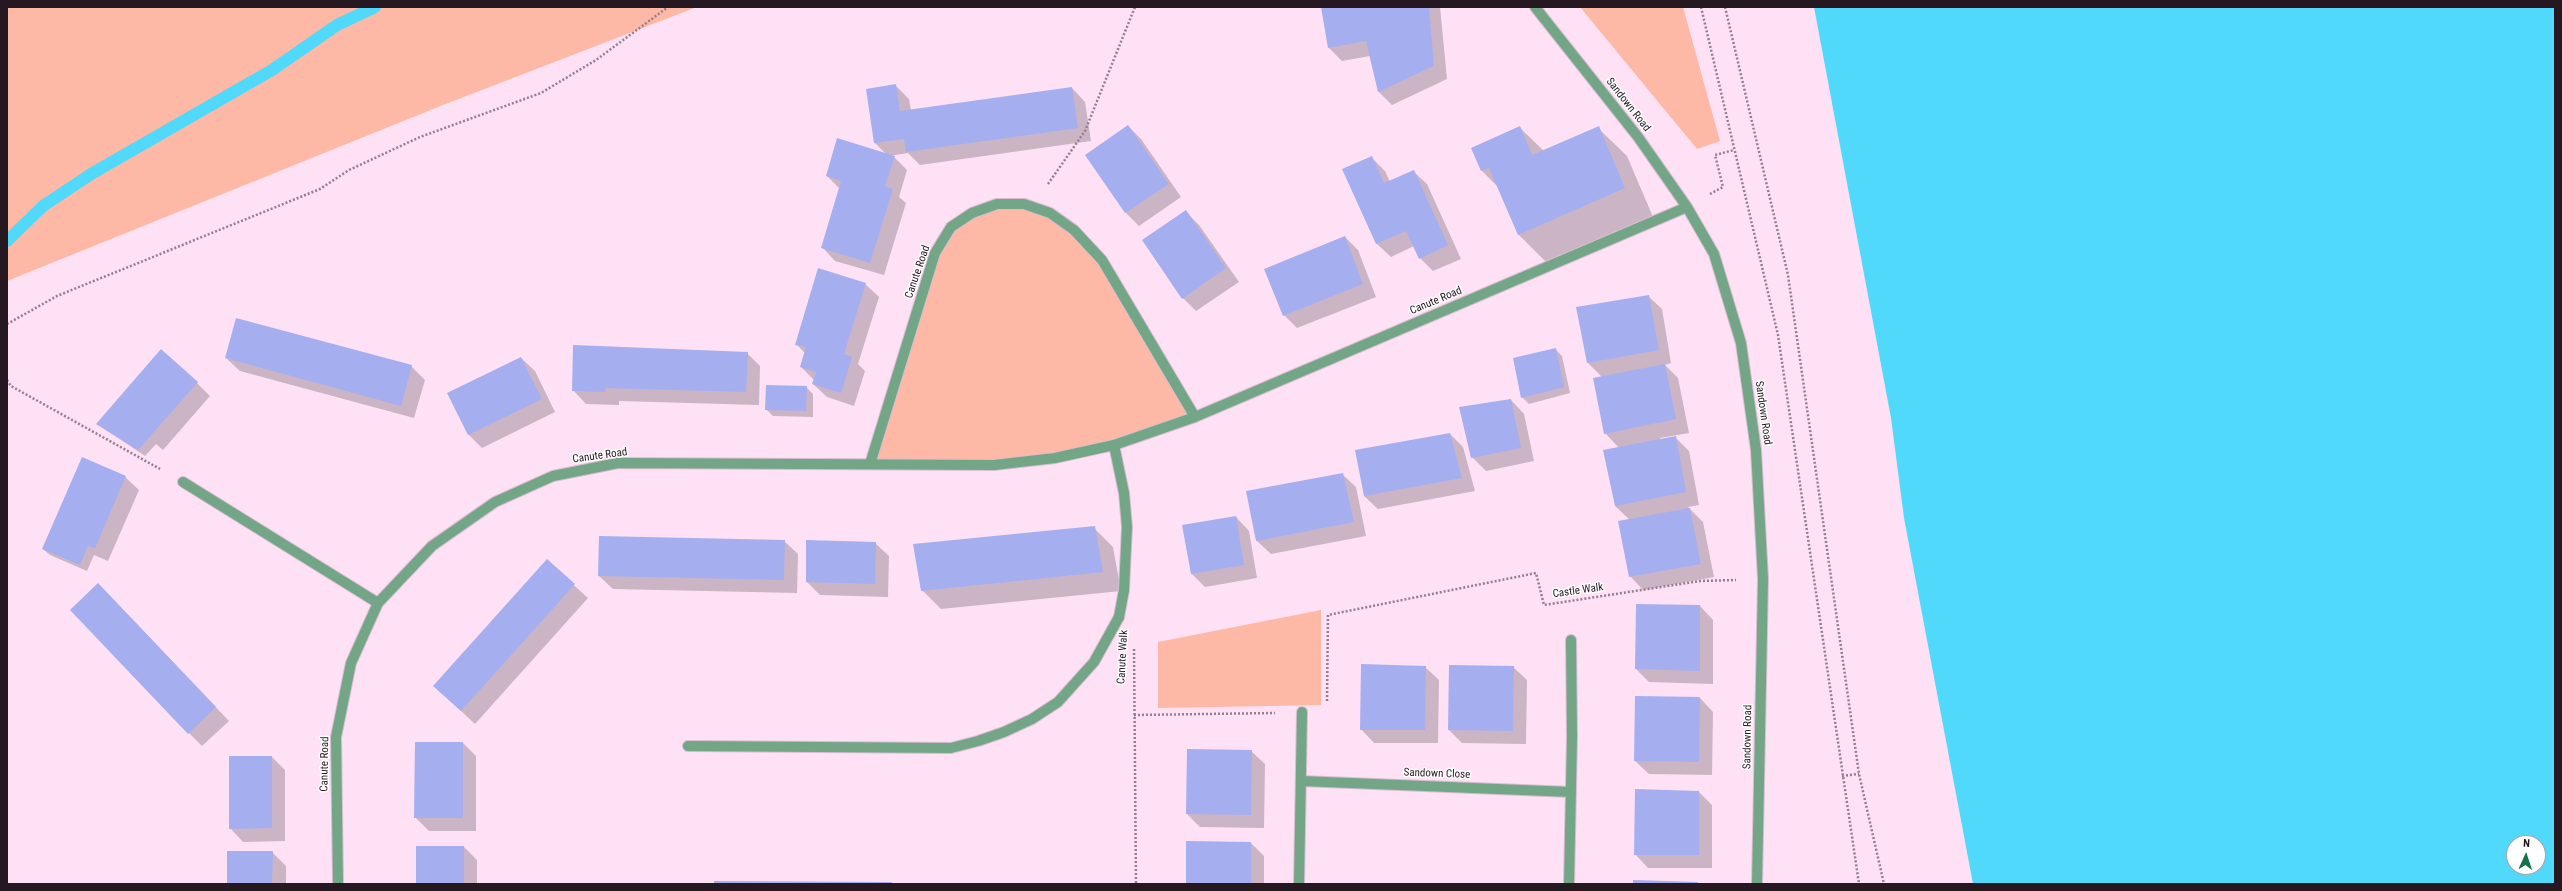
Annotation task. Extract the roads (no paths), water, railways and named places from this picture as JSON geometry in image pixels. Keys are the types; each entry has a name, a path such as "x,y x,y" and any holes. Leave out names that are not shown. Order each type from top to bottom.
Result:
{"street":[{"name":"Sandown Road","path":"1535,7 1638,137 1687,207 1714,254 1741,343 1756,450 1763,579 1757,884"},
{"name":"Canute Road","path":"870,464 935,253 951,227 972,213 997,204 1024,204 1050,213 1074,230 1102,260 1194,416"},
{"name":"Canute Road","path":"338,884 336,738 351,663 378,603 432,546 495,502 553,476 618,463 994,465 1056,458 1114,445 1194,416 1687,207"},
{"name":"Canute Walk","path":"688,746 951,748 1004,732 1032,719 1058,702 1094,662 1119,617 1125,582 1127,527 1124,493 1114,445"},
{"path":"183,482 378,603"},
{"path":"1569,884 1572,738 1571,640"},
{"path":"1299,884 1302,712"},
{"name":"Sandown Close","path":"1301,780 1571,792"}],"water":[{"path":"1814,7 2555,7 2555,884 1973,884 1904,518 1891,418"}],"waterway":[{"path":"7,241 43,206 91,174 272,70 337,25 375,7"}]}
